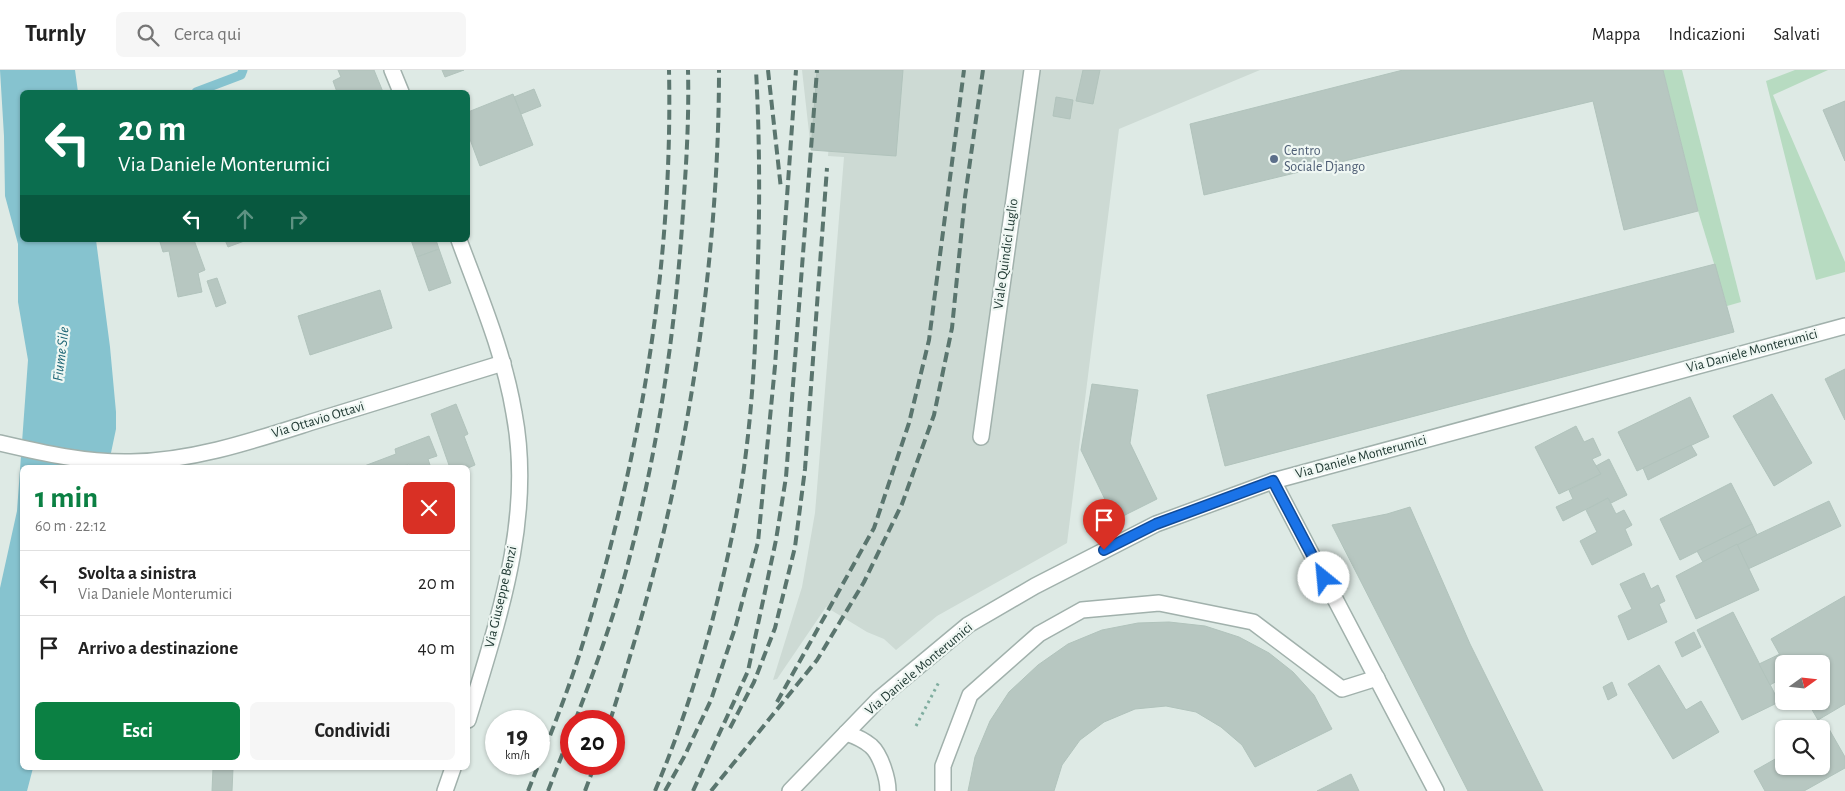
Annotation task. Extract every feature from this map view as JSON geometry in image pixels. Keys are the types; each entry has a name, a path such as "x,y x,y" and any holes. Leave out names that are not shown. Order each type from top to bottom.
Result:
{"street":[{"path":"392,70 400,90"},
{"name":"Viale Quindici Luglio","path":"981,437 1032,70"},
{"name":"Via Giuseppe Benzi","path":"460,242 503,363 515,414 519,450 520,488 507,584 470,713"},
{"name":"Via Daniele Monterumici","path":"790,791 879,699 968,625 1035,586 1156,524 1273,481 1845,326"},
{"name":"Via Ottavio Ottavi","path":"4,444 68,458 97,462 131,462 186,457 246,442 503,363"},
{"path":"1273,481 1436,791"},
{"path":"943,791 944,766 970,695 1039,634 1082,610 1159,603 1253,622 1342,689 1377,678"},
{"path":"846,733 861,739 873,748 888,781 888,791"},
{"path":"445,791 452,770"}],"shaded area":[{"path":"802,70 1260,70 1119,129 1067,543 937,616 896,650 884,639 867,632 826,607 777,679 773,680 802,587 815,513 844,157 828,156 829,143 811,150"}],"green space":[{"path":"1663,70 1682,70 1741,302 1727,306 1698,211"},
{"path":"1795,70 1828,70 1773,95 1845,262 1845,272 1816,280 1766,81"}],"water":[{"name":"Fiume Sile","path":"0,70 75,70 78,90 20,90 20,242 96,242 110,347 116,412 116,429 108,465 20,465 28,360 18,302 18,244 5,196"},
{"path":"20,470 20,770 32,770 27,791 0,791 0,588 17,511"}],"building":[{"path":"338,70 374,70 382,90 336,90 333,81 341,77"},
{"path":"442,70 464,70 445,77"},
{"path":"817,70 903,70 896,156 811,150"},
{"path":"1083,70 1100,70 1093,104 1076,101"},
{"name":"Centro Sociale Django","path":"1403,70 1663,70 1698,211 1624,230 1593,101 1204,195 1190,124"},
{"path":"534,89 541,106 521,114 514,97"},
{"path":"513,94 533,145 480,166 470,139 470,111"},
{"path":"1056,97 1073,100 1070,119 1053,116"},
{"path":"1845,101 1845,161 1823,110"},
{"path":"160,242 195,242 205,270 198,273 202,292 178,297 169,251 163,252"},
{"path":"226,242 242,242 228,247"},
{"path":"412,242 437,242 439,249 417,257"},
{"path":"439,249 451,283 429,291 417,257"},
{"path":"1715,264 1734,332 1225,466 1207,395"},
{"path":"217,278 226,303 216,307 207,281"},
{"path":"380,290 392,328 310,355 298,316"},
{"path":"1845,369 1845,420 1825,379"},
{"path":"1092,384 1138,390 1130,443 1157,499 1115,520 1081,450"},
{"path":"1772,394 1812,463 1774,486 1733,416"},
{"path":"1690,397 1709,437 1637,471 1618,432"},
{"path":"456,404 468,434 464,436 475,465 470,467 470,465 449,465 431,414"},
{"path":"1576,426 1584,442 1593,438 1601,455 1592,459 1601,474 1559,494 1535,447"},
{"path":"429,436 437,456 428,459 430,465 367,465 396,454 395,449"},
{"path":"1691,445 1697,455 1648,480 1643,468"},
{"path":"1609,459 1627,495 1611,503 1608,498 1563,521 1556,507 1573,499 1569,490 1601,474 1596,466"},
{"path":"1731,483 1752,524 1680,560 1660,519"},
{"path":"1608,498 1616,514 1624,510 1632,525 1625,529 1632,545 1592,565 1580,541 1597,532 1586,510"},
{"path":"1829,501 1841,526 1748,569 1737,544"},
{"path":"1410,507 1470,644 1543,791 1468,791 1332,525 1387,514"},
{"path":"1752,524 1757,535 1703,562 1697,551"},
{"path":"1737,544 1759,590 1696,619 1676,576"},
{"path":"1644,573 1651,589 1658,585 1665,601 1659,604 1667,622 1628,640 1618,616 1632,609 1620,584"},
{"path":"1845,596 1845,704 1818,720 1812,710 1830,710 1830,655 1780,655 1771,639"},
{"path":"1733,612 1775,694 1775,704 1742,720 1697,630"},
{"path":"1169,622 1205,626 1239,637 1269,653 1293,672 1314,695 1332,729 1255,767 1242,745 1221,727 1196,712 1166,706 1135,709 1104,722 1080,740 1062,765 1054,791 968,791 975,757 990,721 1009,692 1038,665 1068,644 1102,630 1138,623"},
{"path":"1694,632 1701,647 1682,657 1675,642"},
{"path":"1775,656 1775,682 1770,685 1759,664"},
{"path":"1659,665 1686,710 1701,701 1719,732 1673,759 1628,684"},
{"path":"1612,682 1617,695 1608,700 1603,687"},
{"path":"1830,731 1845,757 1845,768 1804,791 1765,791 1754,771 1775,759 1775,775 1830,775"},
{"path":"213,770 233,770 232,791 212,791"},
{"path":"1351,774 1359,791 1317,791"}],"waterway":[{"path":"201,90 241,75 243,70"}],"railway":[{"path":"528,791 582,646 603,576 636,434 649,362 659,289 669,143 669,70"},
{"path":"579,710 615,609 626,571 638,525 657,431 677,290 688,133 688,70"},
{"path":"613,710 638,631 662,539 675,482 696,366 704,306 715,188 719,70"},
{"path":"655,791 679,730 708,637 731,541 747,447 753,384 759,234 756,70"},
{"path":"768,70 781,189"},
{"path":"665,791 684,757 711,700 736,625 758,542 775,366 796,70"},
{"path":"693,791 748,671 776,540 786,477 817,70"},
{"path":"777,702 874,528 909,423 929,340 964,70"},
{"path":"711,791 817,660 864,582 902,504 934,415 952,328 965,197 983,70"},
{"path":"730,728 754,682 775,628 795,547 805,469 827,168"},
{"path":"548,791 560,760"},
{"path":"585,791 591,775"}],"place":[{"name":"Centro Sociale Django","path":"1274,159"}],"route":[{"path":"1104,550 1156,524 1273,481 1324,578"}]}
